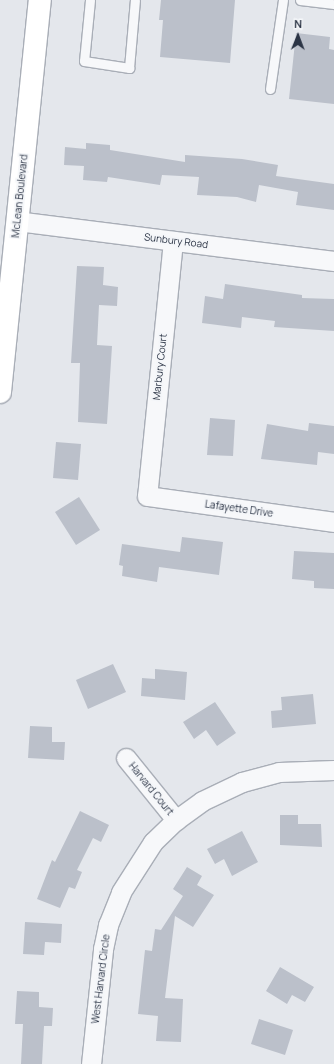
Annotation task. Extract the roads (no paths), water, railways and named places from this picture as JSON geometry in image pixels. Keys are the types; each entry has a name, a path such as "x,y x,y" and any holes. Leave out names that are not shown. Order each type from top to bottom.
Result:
{"main road":[{"name":"McLean Boulevard","path":"0,392 3,327 17,221 40,0"}],"street":[{"name":"Sunbury Road","path":"17,221 334,261"},
{"name":"Marbury Court","path":"147,494 173,241"},
{"name":"Lafayette Drive","path":"147,494 147,496 334,522"},
{"name":"Harvard Court","path":"126,758 176,820"},
{"name":"West Harvard Circle","path":"91,1064 103,949 108,925 121,892 136,865 153,842 176,820 202,801 242,782 279,772 334,770"}],"lane":[{"path":"90,0 84,61 129,68 136,0"},
{"path":"270,89 283,0"},
{"path":"300,0 334,4"}]}
